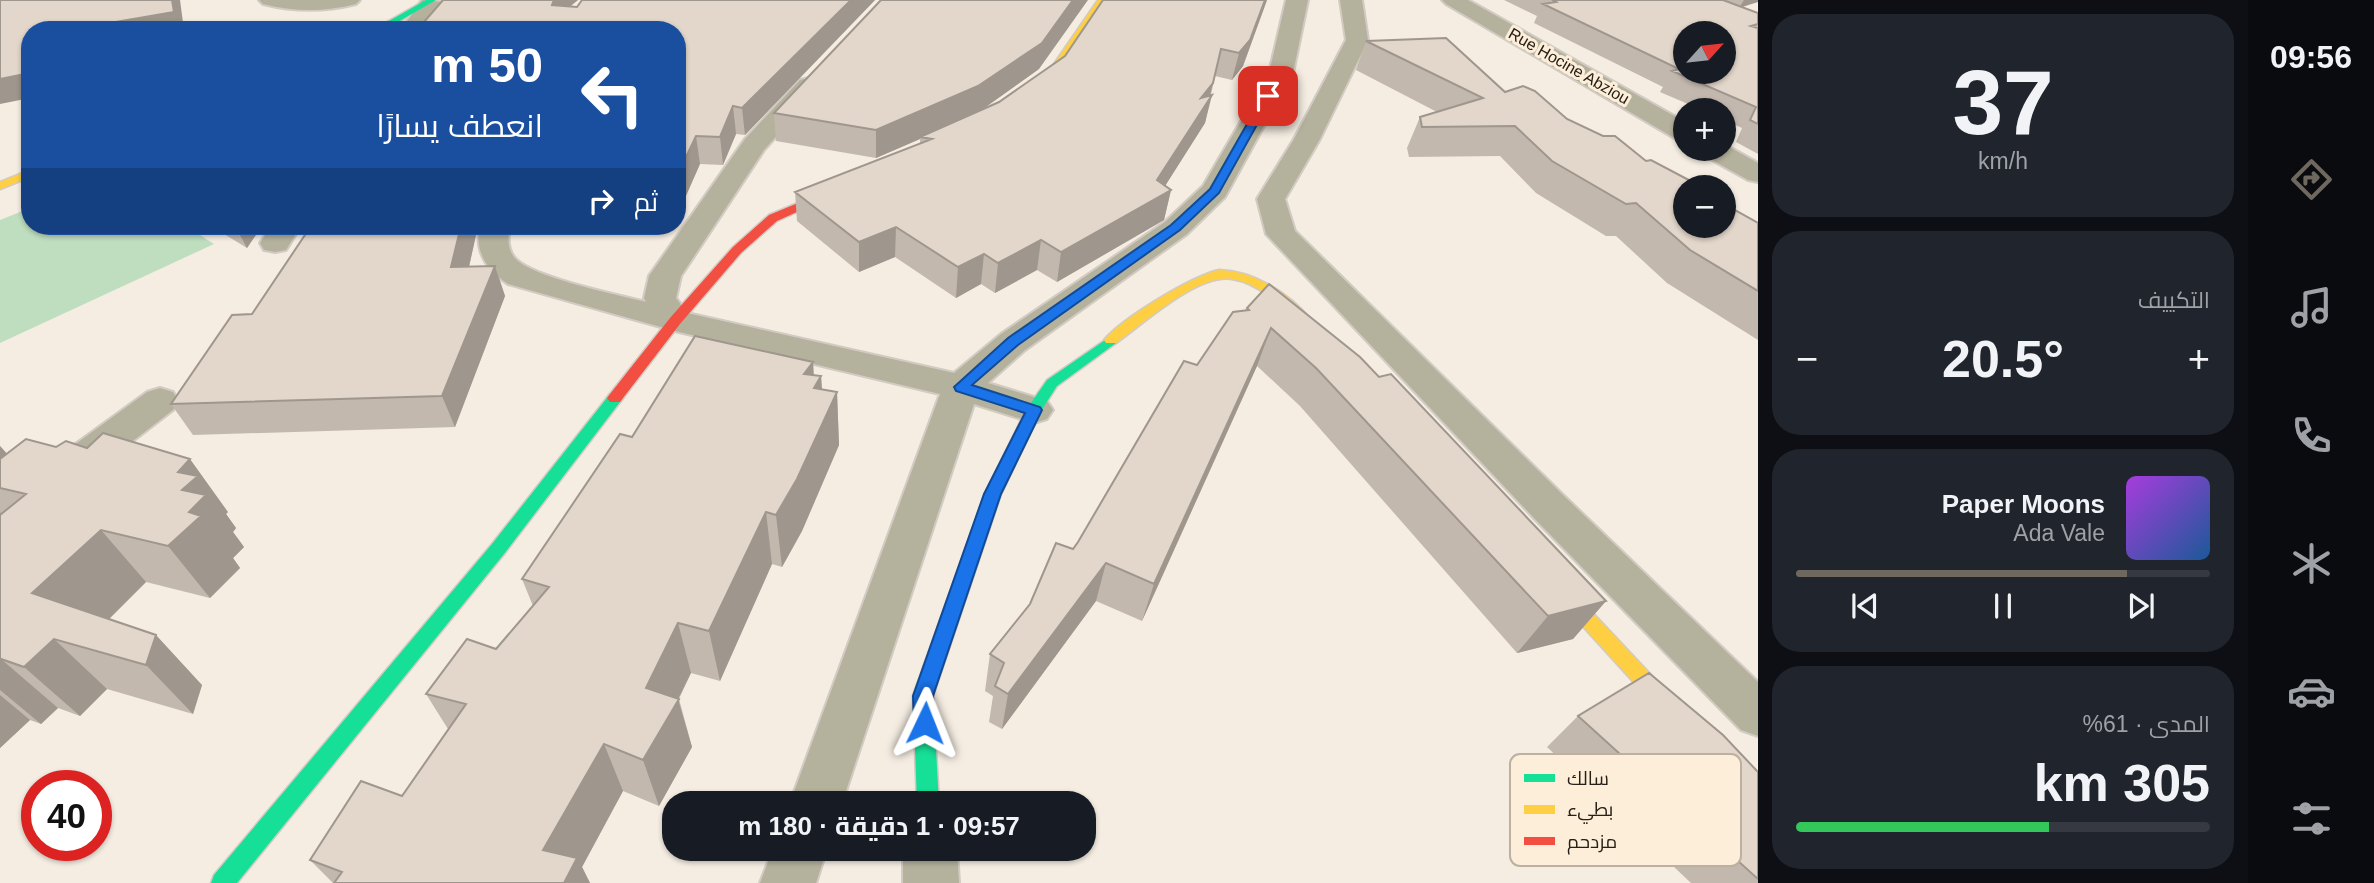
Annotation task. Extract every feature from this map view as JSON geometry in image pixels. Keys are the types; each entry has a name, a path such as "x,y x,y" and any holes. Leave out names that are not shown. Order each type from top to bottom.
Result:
{"street":[{"path":"270,0 314,6 349,0"},
{"path":"1018,99 1050,76 1102,0"},
{"path":"820,791 961,387 1013,341 1175,228 1215,191 1281,73 1297,0"},
{"path":"1351,0 1357,40 1307,139 1271,199 1281,234 1758,715"},
{"name":"Rue Hocine Abziou","path":"1453,0 1673,126"},
{"path":"394,21 432,1"},
{"path":"418,21 432,1"},
{"path":"675,321 660,298 665,276 754,145 825,68"},
{"path":"1735,161 1758,174"},
{"path":"0,186 21,177"},
{"path":"222,883 498,549 675,321 737,250 773,218 857,181"},
{"path":"493,235 495,256 505,268 519,277 675,321 961,387 1034,410"},
{"path":"927,791 923,696 993,494 1034,410 1052,383 1074,365 1195,283 1219,274 1247,279 1287,303 1315,331"},
{"path":"0,521 160,401"},
{"path":"1542,569 1683,723"},
{"path":"788,883 796,861"},
{"path":"930,861 931,883"}],"green space":[{"path":"21,212 21,235 200,235 214,244 0,343 0,220"}],"building":[{"path":"0,0 172,0 174,12 122,21 21,21 21,75 0,79"},
{"path":"443,0 554,0 552,5 577,7 582,0 851,0 742,108 733,106 720,137 696,136 686,157 686,21 425,21"},
{"path":"881,0 1073,0 1042,43 978,86 876,130 774,113"},
{"path":"1103,0 1265,0 1250,40 1239,53 1221,49 1213,83 1201,98 1212,95 1157,180 1171,190 1061,252 1041,240 998,263 984,254 958,267 896,227 859,242 795,192 932,139 920,137 999,102 1065,56"},
{"path":"1552,0 1723,0 1758,13 1758,24 1751,26 1758,28 1758,124 1750,120 1756,107 1702,84 1736,84 1736,21 1673,21 1673,66 1543,4 1556,2"},
{"path":"1446,38 1505,92 1523,86 1535,91 1567,119 1603,136 1615,136 1646,161 1651,160 1679,175 1673,175 1673,235 1636,203 1626,204 1552,161 1515,126 1422,127 1420,117 1483,98 1366,41"},
{"path":"1736,211 1758,223 1758,291 1690,250 1676,238 1736,238"},
{"path":"305,235 459,235 451,267 495,266 442,396 171,404 232,315 252,314"},
{"path":"1269,284 1360,357 1379,377 1391,374 1606,601 1548,616 1316,368 1271,328 1154,584 1106,563 1008,694 995,686 1004,663 990,654 1030,604 1056,543 1073,549 1184,361 1197,365 1233,312 1249,310 1247,308"},
{"path":"695,336 813,362 804,374 821,376 814,388 837,392 797,479 776,515 766,512 709,631 678,623 646,688 679,699 643,760 604,744 543,850 577,858 564,883 334,883 342,872 310,860 361,781 402,796 466,704 426,694 467,639 496,649 549,587 522,579 620,434 632,437"},
{"path":"103,433 190,459 178,472 198,476 182,490 206,495 189,512 201,516 168,546 101,530 32,593 156,635 146,665 54,639 24,667 0,660 0,515 26,494 0,488 0,459 26,439 56,447 66,441 87,448"},
{"path":"1649,673 1723,735 1741,754 1620,754 1578,716"},
{"path":"1741,754 1758,772 1758,879 1741,864"}],"traffic: fast":[{"path":"394,21 432,0"},
{"path":"927,791 923,696 993,494 1034,410 1052,383 1111,340"},
{"path":"222,883 498,549 615,398"}],"traffic: slow":[{"path":"1027,93 1050,76 1102,0"},
{"path":"0,186 21,177"},
{"path":"1111,340 1180,292 1219,274 1243,277 1266,288 1304,320"},
{"path":"1553,582 1676,715"}],"traffic: jam":[{"path":"615,398 675,321 737,250 773,218 844,187"}],"route":[{"path":"925,723 923,696 993,494 1034,410 961,387 1013,341 1175,228 1215,191 1268,96"}]}
